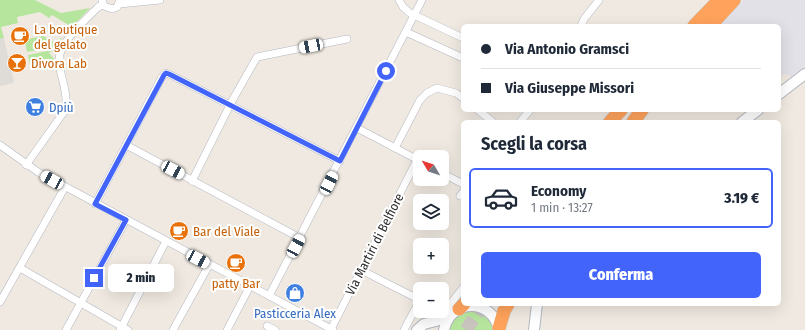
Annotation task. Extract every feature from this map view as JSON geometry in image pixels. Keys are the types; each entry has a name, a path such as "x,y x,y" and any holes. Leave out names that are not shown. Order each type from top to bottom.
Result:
{"highway":[{"path":"697,24 719,0"},
{"path":"712,24 734,0"},
{"path":"718,24 738,0"},
{"path":"612,120 619,112"},
{"path":"620,120 626,112"},
{"path":"499,329 507,306"}],"street":[{"path":"26,165 66,109 67,98 59,63 63,45 103,2 109,9 115,8 119,2 160,0"},
{"path":"399,0 406,10 461,37"},
{"path":"269,296 422,0"},
{"path":"582,24 599,0"},
{"path":"406,32 461,57"},
{"path":"192,181 231,104 257,57 346,39"},
{"path":"95,204 162,77 166,73 231,104 340,161"},
{"path":"781,92 805,74"},
{"path":"394,148 420,100 427,93 437,88 456,93 461,97"},
{"path":"480,112 490,120"},
{"path":"522,120 528,112"},
{"path":"745,120 755,112"},
{"path":"357,128 413,157"},
{"path":"0,145 26,165 95,204 332,329"},
{"path":"126,145 300,238"},
{"name":"Via Martiri di Belfiore","path":"332,329 413,171"},
{"path":"449,177 461,183"},
{"path":"0,302 65,187"},
{"path":"66,330 126,220"},
{"path":"20,268 123,329 166,241"},
{"path":"173,330 209,264"},
{"path":"361,270 413,296"},
{"path":"227,330 250,286"},
{"path":"449,304 461,290"},
{"path":"417,330 424,324 444,318 459,308 472,306 484,309 493,316 499,329"},
{"path":"534,330 537,306"},
{"path":"444,330 447,321 459,308"},
{"path":"404,330 413,313"},
{"path":"432,322 440,330"},
{"path":"267,326 275,330"}],"shaded area":[{"path":"743,0 805,0 805,67 793,77 784,74 781,76 781,24 722,24"},
{"path":"4,38 14,83 0,86 0,39"}],"green space":[{"path":"0,0 35,0 61,13 90,8 72,27 52,15 49,18 40,12 17,17 18,23 1,27 4,38 0,39"},
{"path":"43,36 56,43 60,38 62,39 58,46 27,52 25,41"},
{"path":"57,49 55,54 51,51 49,53 55,60 30,65 28,55"},
{"path":"471,310 480,312 489,318 494,330 449,330 452,322 457,317"}],"tunnel":[{"path":"466,330 483,306"}],"place":[{"name":"La boutique del gelato","path":"20,36"},
{"name":"Divora Lab","path":"17,63"},
{"name":"Dpiù","path":"35,107"},
{"name":"Bar del Viale","path":"179,231"},
{"name":"patty Bar","path":"236,263"},
{"name":"Pasticceria Alex","path":"295,293"}],"route":[{"path":"94,278 126,220 95,204 162,77 166,73 238,108 340,161 386,71"}]}
